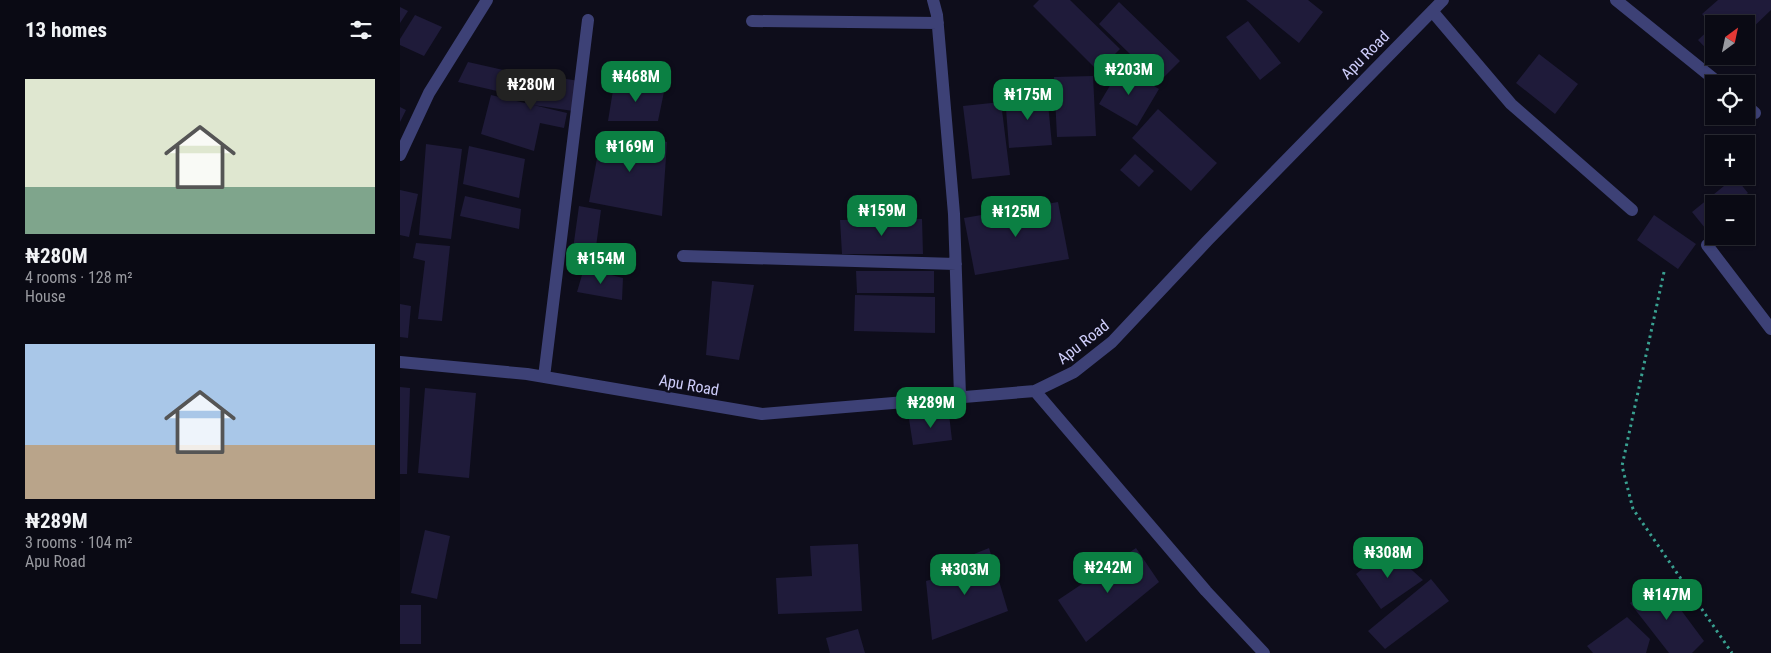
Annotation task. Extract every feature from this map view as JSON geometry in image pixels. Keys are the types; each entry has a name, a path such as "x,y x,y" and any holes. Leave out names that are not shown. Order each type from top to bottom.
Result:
{"street":[{"path":"400,155 429,93 486,0"},
{"path":"934,0 938,23 954,214 960,396"},
{"name":"Apu Road","path":"400,362 544,377 762,414 1035,391 1074,372 1112,342 1221,226 1443,0"},
{"path":"1616,0 1709,75"},
{"path":"1432,11 1511,104 1632,210"},
{"path":"544,377 588,20"},
{"path":"752,21 938,23"},
{"path":"1707,245 1771,329"},
{"path":"683,256 956,264"},
{"path":"1035,391 1206,591 1264,653"}],"path":[{"path":"1664,272 1622,466 1633,509 1732,653"}],"building":[{"path":"1039,0 1070,0 1120,49 1098,71 1033,6"},
{"path":"1246,0 1308,0 1323,12 1299,43"},
{"path":"1718,0 1771,0 1771,10 1755,25 1755,15 1705,15 1705,17 1702,14"},
{"path":"1119,2 1180,61 1159,82 1099,24"},
{"path":"400,7 408,11 400,23"},
{"path":"415,15 442,27 424,56 400,45 400,39"},
{"path":"1248,21 1281,63 1260,80 1226,37"},
{"path":"1705,33 1705,47 1698,40"},
{"path":"1539,54 1578,84 1555,114 1516,83"},
{"path":"468,62 521,74 519,96 458,82"},
{"path":"1121,67 1159,89 1137,126 1099,104"},
{"path":"531,74 580,81 573,111 533,105 567,113 564,128 540,123 534,151 481,134 491,95 525,103"},
{"path":"1093,76 1096,136 1057,137 1054,77"},
{"path":"614,84 665,87 658,121 608,121"},
{"path":"1047,93 1052,145 1009,148 1005,96"},
{"path":"1001,102 1010,175 972,179 963,106"},
{"path":"400,107 406,110 400,122"},
{"path":"1158,109 1217,163 1191,191 1132,138"},
{"path":"602,131 667,142 662,216 589,202"},
{"path":"426,144 462,149 451,239 419,235"},
{"path":"469,146 525,159 519,198 463,184"},
{"path":"1135,154 1154,171 1139,187 1120,170"},
{"path":"1725,185 1742,185 1748,193 1746,195 1713,195"},
{"path":"400,190 418,194 409,237 400,235"},
{"path":"465,196 521,209 519,229 460,216"},
{"path":"1705,201 1705,228 1692,212"},
{"path":"1058,202 1069,259 975,275 964,218"},
{"path":"579,206 601,210 595,254 573,249"},
{"path":"1654,215 1696,244 1678,269 1637,240"},
{"path":"922,219 923,254 842,254 840,220"},
{"path":"416,243 450,246 442,321 418,319 425,261 413,258"},
{"path":"584,268 623,278 622,300 577,292"},
{"path":"856,271 934,271 934,293 857,293"},
{"path":"712,281 754,285 739,360 706,355"},
{"path":"855,295 935,297 935,333 854,331"},
{"path":"400,304 411,306 408,338 400,337"},
{"path":"400,387 410,388 407,474 400,474"},
{"path":"425,388 476,393 469,478 418,473"},
{"path":"949,414 952,440 913,445 909,419"},
{"path":"425,530 450,536 437,599 411,593"},
{"path":"858,544 862,611 778,614 776,578 812,576 810,546"},
{"path":"989,548 1008,611 932,640 926,581 966,570 964,558"},
{"path":"1136,548 1159,582 1086,642 1058,600"},
{"path":"1387,550 1401,566 1404,563 1423,580 1381,609 1356,574"},
{"path":"1431,579 1449,601 1385,649 1368,631"},
{"path":"1661,583 1704,641 1692,653 1669,653 1630,603"},
{"path":"400,605 421,605 421,644 400,644"},
{"path":"1627,617 1650,639 1646,653 1593,653 1587,646"},
{"path":"858,629 865,653 830,653 826,638"}]}
